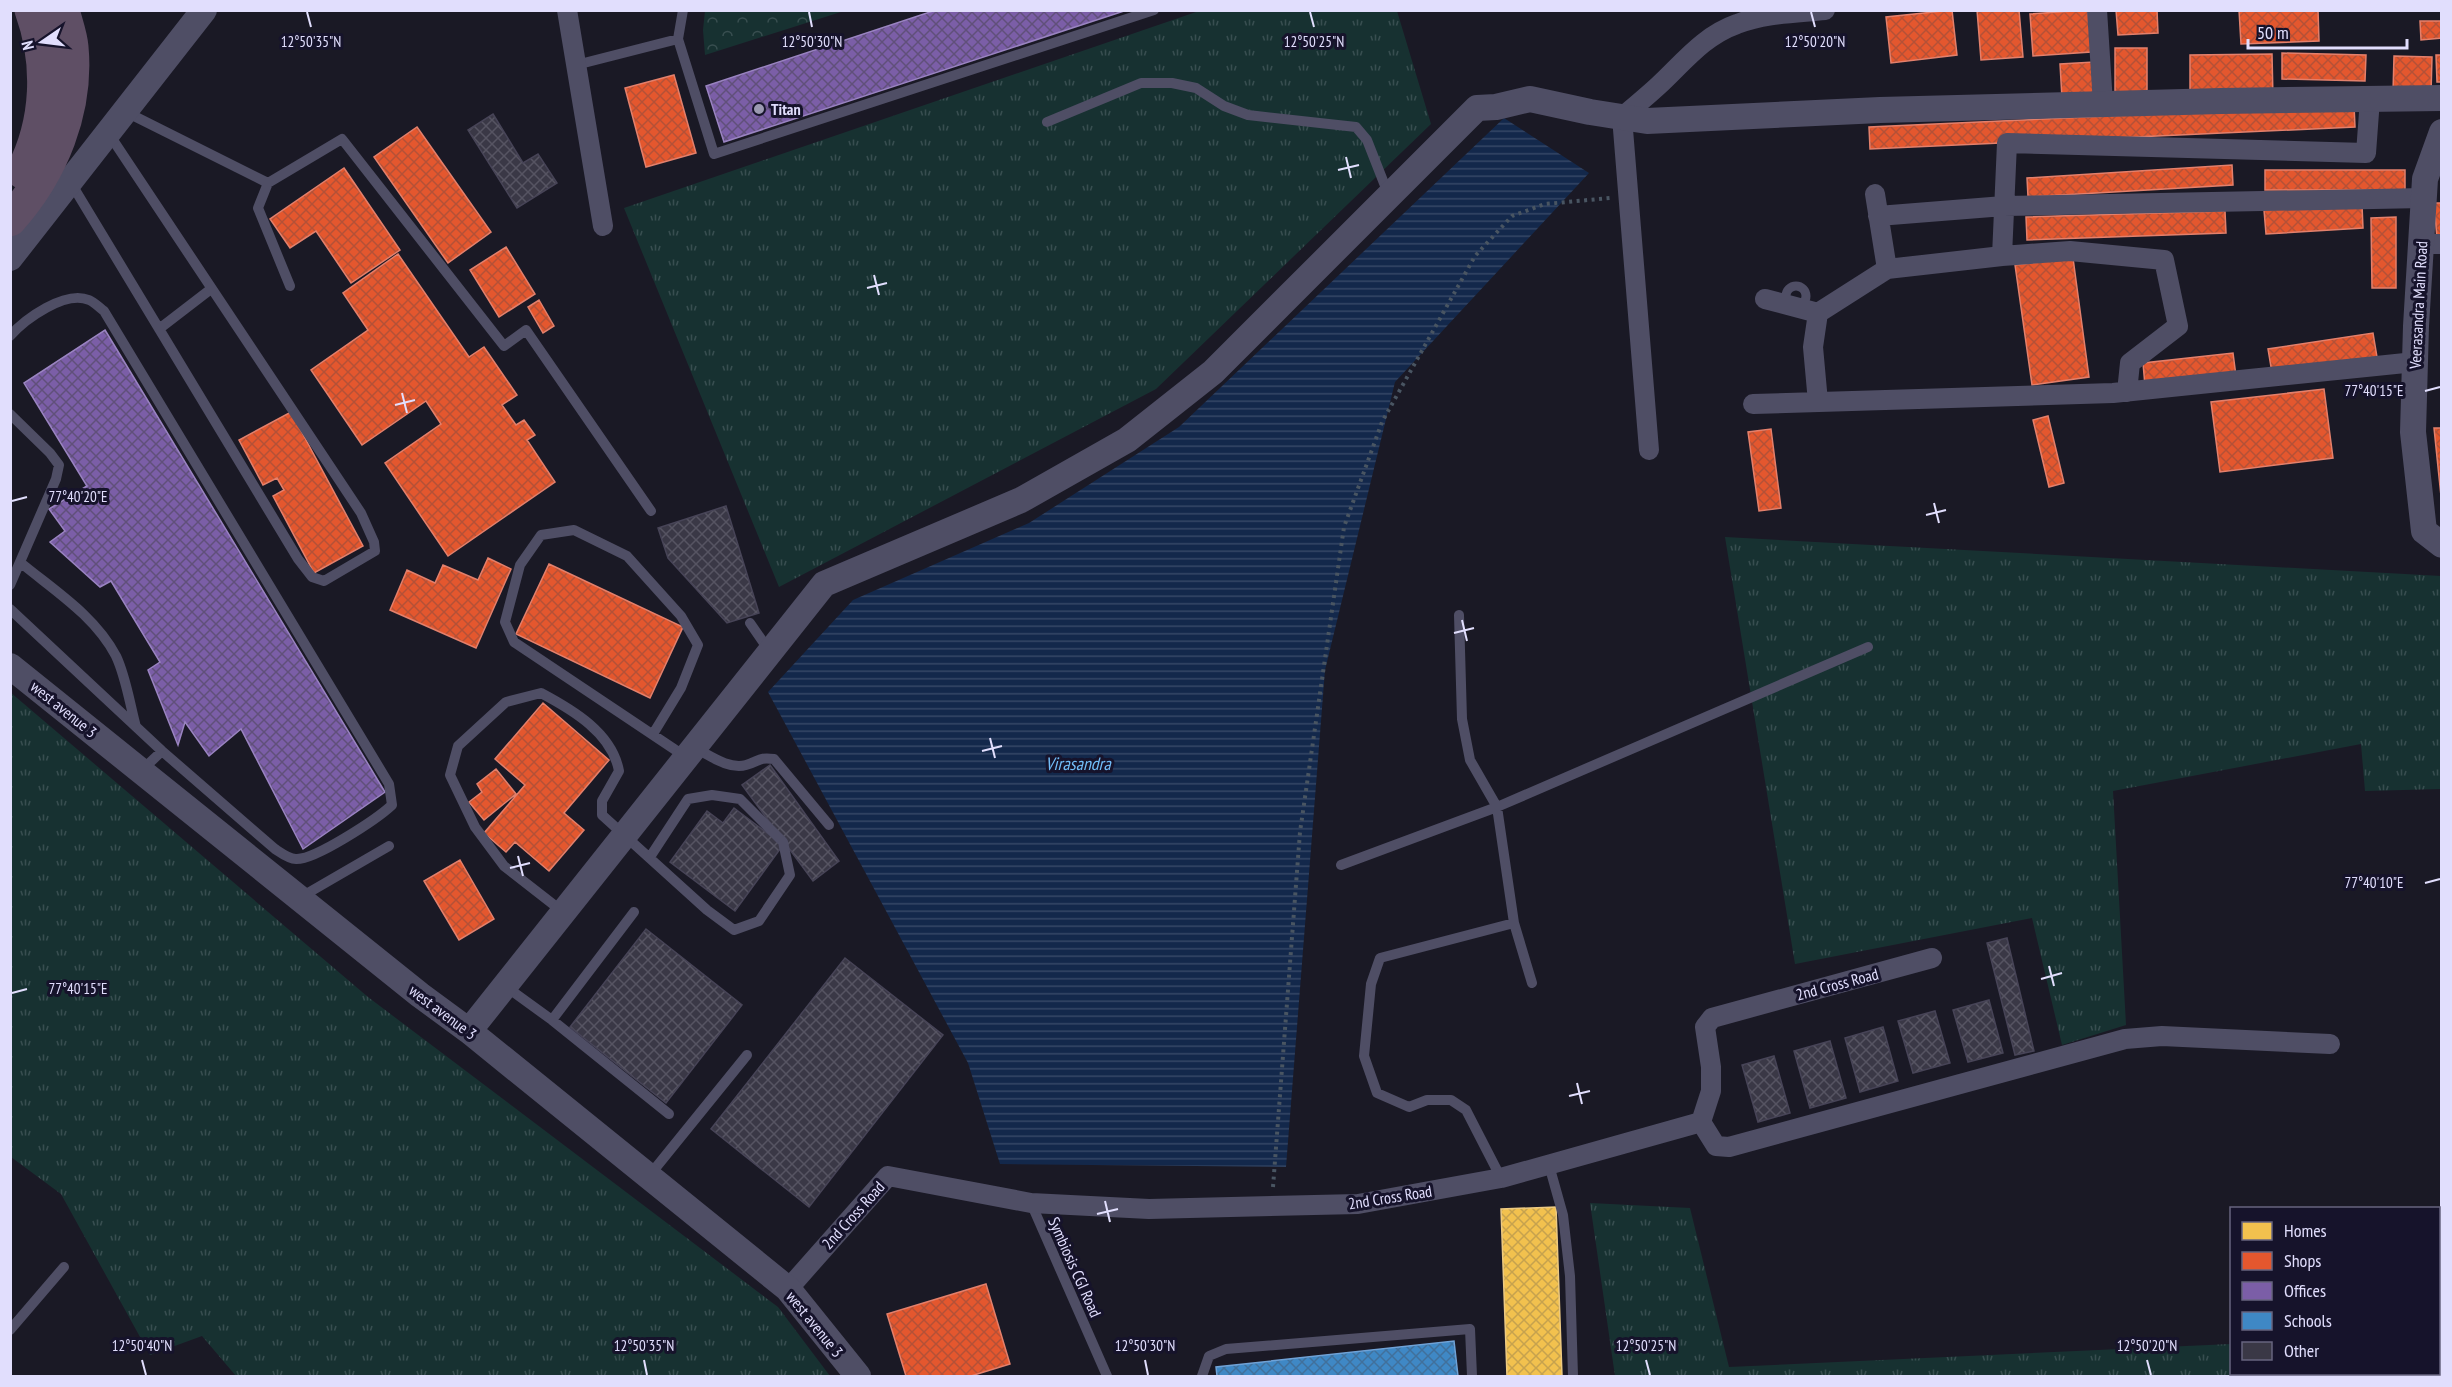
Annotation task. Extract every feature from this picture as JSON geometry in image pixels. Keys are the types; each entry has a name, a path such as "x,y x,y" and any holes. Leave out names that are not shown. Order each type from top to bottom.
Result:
{"highway":[{"path":"10,192 24,170 33,149 40,124 44,94 41,45 31,10"},
{"path":"10,220 42,177 63,131 73,86 72,45 63,10"}],"street":[{"path":"10,258 71,183 204,10"},
{"path":"567,10 603,226"},
{"path":"1622,117 1710,37 1737,24 1768,15 1825,10"},
{"path":"2097,10 2103,104"},
{"path":"469,1031 824,584 1021,500 1127,440 1213,372 1477,108 1496,107 1530,99 1647,121 1880,110 2442,98"},
{"path":"2002,256 2007,143 2366,153 2370,99"},
{"path":"1622,117 1649,450"},
{"name":"Veerasandra Main Road","path":"2442,132 2425,179 2424,198 2431,244 2415,362 2413,432 2424,531 2442,545"},
{"path":"1875,194 1887,269"},
{"path":"1878,216 2004,206 2424,198"},
{"path":"1765,299 1818,313 1887,269 2002,256 2070,250 2164,260 2178,326 2130,363 2127,392"},
{"path":"1818,313 1813,347 1818,402"},
{"path":"1754,405 2127,392 2415,362"},
{"name":"west avenue 3","path":"10,666 420,995 469,1031 788,1289 858,1377"},
{"name":"2nd Cross Road","path":"788,1289 888,1176 1031,1203 1149,1209 1358,1204 1501,1178 1701,1122 1711,1091 1712,1067 1705,1027 1712,1018 1932,958"},
{"path":"1701,1122 1716,1146 1729,1148 2125,1039 2162,1036 2330,1044"}],"lane":[{"path":"683,10 678,39 714,154 1154,10"},
{"path":"576,65 678,39"},
{"path":"1047,122 1141,83 1172,83 1196,88 1224,106 1248,115 1356,127 1367,140 1389,196"},
{"path":"126,112 268,183"},
{"path":"71,183 298,559 312,577 324,581 375,551 374,542 361,513 109,134"},
{"path":"290,286 258,208 268,183 342,139 504,346 526,330 651,511"},
{"path":"159,329 212,288"},
{"path":"10,609 162,751 275,849 294,860 310,857 380,816 392,805 389,784 104,311 88,299 74,299 41,309 12,331"},
{"path":"10,414 50,453 58,465 56,479 10,585"},
{"path":"652,734 681,688 698,645 681,616 627,556 574,530 542,535 520,565 505,622 514,642 652,734 690,752 728,764 744,765 760,758 774,759 829,825"},
{"path":"21,563 86,615 107,642 117,659 136,728"},
{"path":"1459,615 1462,719 1470,760 1497,807 1514,922 1532,983"},
{"path":"750,623 770,653"},
{"path":"1341,865 1497,807 1868,646"},
{"path":"564,912 504,866 475,827 450,776 458,746 506,702 541,693 572,709 606,742 616,756 619,771 602,801 602,815 707,910 734,930 759,921 790,875 783,842 740,799 712,795 688,800 650,857"},
{"path":"141,771 162,751"},
{"path":"299,898 389,846"},
{"path":"552,1020 634,912"},
{"path":"1501,1178 1466,1110 1451,1100 1427,1100 1408,1107 1377,1093 1364,1056 1371,984 1380,958 1514,922"},
{"path":"504,986 552,1020 669,1114"},
{"path":"649,1176 747,1054"},
{"path":"1549,1165 1563,1215 1570,1276 1573,1377"},
{"name":"Symbiosis CGI Road","path":"1031,1203 1107,1377"},
{"path":"10,1330 64,1267"},
{"path":"1202,1377 1209,1356 1226,1349 1470,1329 1472,1377"}],"path":[{"path":"1272,1206 1300,832 1344,527 1383,422 1475,256 1512,216 1545,204 1629,196"}],"green space":[{"path":"705,10 844,11 705,55 703,30"},
{"path":"1199,11 1397,11 1431,124 1156,389 779,587 624,208"},
{"path":"1725,537 2441,576 2441,789 2365,791 2361,744 2113,791 2126,1025 2062,1045 2032,918 1795,964"},
{"path":"10,692 368,997 778,1307 830,1376 236,1376 202,1336 150,1355 61,1194 11,1157"},
{"path":"1590,1203 1690,1208 1729,1367 2230,1344 2230,1375 2355,1375 2355,1376 1615,1376"}],"water":[{"name":"Virasandra","path":"1504,118 1589,173 1395,382 1325,670 1286,1167 1000,1164 968,1063 768,692 853,600 1029,523 1179,427"}],"building: Homes":[{"path":"1556,1207 1562,1376 1507,1376 1501,1209"}],"building: Shops":[{"path":"1952,10 1957,55 1891,63 1886,17"},
{"path":"1977,10 2019,10 2023,57 1981,60"},
{"path":"2088,10 2091,52 2033,56 2030,14"},
{"path":"2116,10 2157,10 2158,33 2118,35"},
{"path":"2239,10 2318,10 2319,41 2241,44"},
{"path":"2420,21 2442,21 2442,38 2421,40"},
{"path":"2115,48 2147,48 2147,101 2115,101"},
{"path":"2282,53 2366,55 2365,81 2282,79"},
{"path":"2272,54 2273,98 2190,99 2190,55"},
{"path":"2436,55 2442,55 2442,82 2437,82"},
{"path":"2394,56 2432,57 2431,94 2393,92"},
{"path":"2094,62 2096,96 2062,98 2060,64"},
{"path":"674,75 696,153 646,167 625,88"},
{"path":"2354,105 2355,127 1870,149 1869,127"},
{"path":"417,127 491,232 448,263 374,157"},
{"path":"2232,165 2233,185 2028,197 2027,178"},
{"path":"344,168 400,250 351,283 316,231 290,248 270,219"},
{"path":"2265,170 2405,170 2405,190 2265,190"},
{"path":"2434,203 2442,203 2442,237 2437,238"},
{"path":"2362,205 2363,228 2266,234 2264,210"},
{"path":"2225,211 2226,233 2027,240 2026,217"},
{"path":"2396,217 2396,288 2372,288 2371,218"},
{"path":"506,247 535,294 499,317 470,270"},
{"path":"398,254 469,357 484,347 517,395 502,405 516,425 524,420 535,435 527,440 555,482 448,556 385,463 441,424 426,401 362,445 311,370 368,330 343,293"},
{"path":"2073,258 2089,377 2032,385 2015,265"},
{"path":"539,300 554,326 543,333 528,307"},
{"path":"2373,333 2377,357 2272,373 2268,349"},
{"path":"2233,353 2236,376 2145,386 2143,363"},
{"path":"2324,389 2333,458 2220,472 2211,402"},
{"path":"291,412 363,546 314,573 273,496 284,490 277,478 263,485 239,440"},
{"path":"2048,416 2064,483 2049,487 2033,420"},
{"path":"2434,428 2442,428 2442,506"},
{"path":"1771,429 1781,508 1759,511 1748,432"},
{"path":"488,558 511,569 476,648 390,610 407,570 435,583 443,565 478,580"},
{"path":"549,564 683,627 650,698 516,634"},
{"path":"543,703 609,760 564,813 584,830 549,871 515,842 506,852 484,833 525,785 495,759"},
{"path":"496,769 516,794 484,820 469,802 482,792 477,784"},
{"path":"460,860 494,919 459,940 424,881"},
{"path":"986,1284 1010,1364 971,1376 906,1376 887,1314"}],"building: Offices":[{"name":"Titan","path":"936,10 1127,10 724,142 706,86"},
{"path":"105,330 385,792 303,849 241,729 209,756 185,722 178,745 148,670 160,662 111,581 100,587 50,542 65,531 49,509 87,486 24,383"}],"building: Schools":[{"path":"1454,1341 1458,1376 1217,1376 1216,1367"}],"building: Other":[{"path":"493,114 523,163 538,154 557,183 517,208 468,130"},
{"path":"726,506 759,613 727,623 668,558 658,528"},
{"path":"770,765 839,861 813,881 742,785"},
{"path":"734,808 783,845 735,911 670,862 707,811 723,823"},
{"path":"646,929 742,1005 666,1103 570,1027"},
{"path":"2007,938 2034,1051 2015,1055 1987,943"},
{"path":"845,958 943,1035 809,1207 711,1129"},
{"path":"1989,1000 2003,1053 1968,1062 1953,1010"},
{"path":"1935,1011 1950,1063 1913,1073 1898,1021"},
{"path":"1883,1027 1898,1081 1860,1092 1845,1038"},
{"path":"1830,1041 1846,1098 1810,1108 1794,1051"},
{"path":"1774,1056 1790,1113 1758,1122 1742,1065"},
{"path":"2440,1274 2442,1274 2442,1376 2409,1376 2440,1375"}],"place":[{"name":"Titan","path":"759,109"}]}
